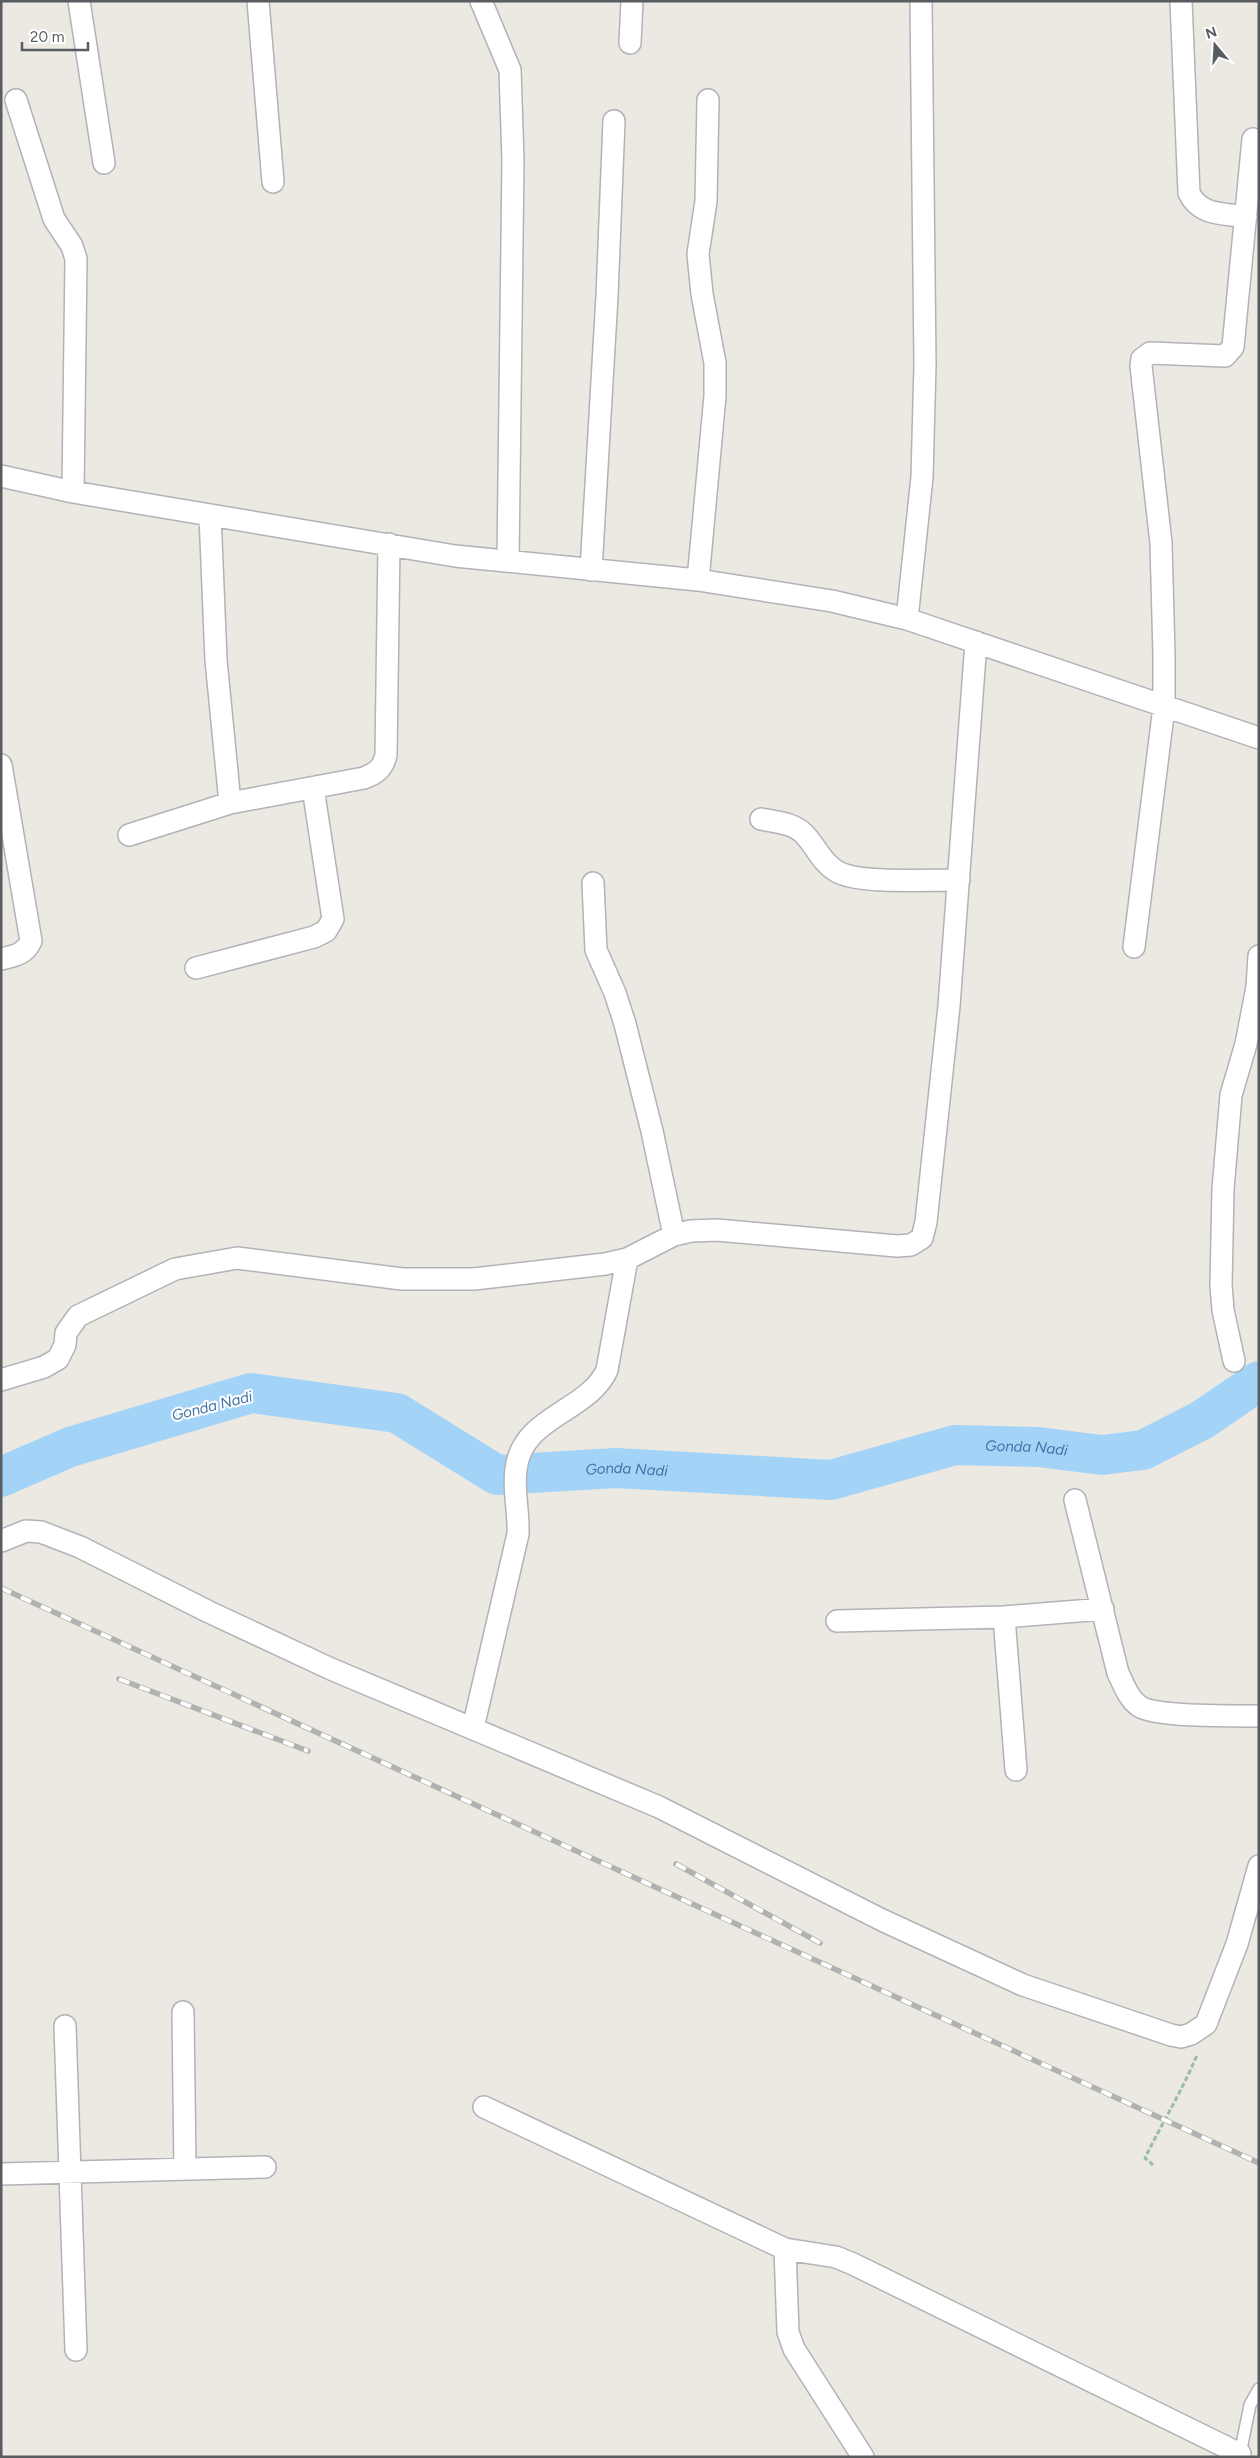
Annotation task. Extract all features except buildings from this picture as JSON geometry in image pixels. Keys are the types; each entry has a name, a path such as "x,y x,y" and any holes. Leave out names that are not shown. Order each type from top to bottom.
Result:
{"street":[{"path":"79,1 104,163"},
{"path":"258,1 273,182"},
{"path":"481,1 510,70 513,160 508,561"},
{"path":"630,43 632,1"},
{"path":"907,618 922,477 925,364 921,1"},
{"path":"1181,1 1189,193 1194,203 1201,209 1246,216"},
{"path":"16,100 54,219 72,246 76,259 73,492"},
{"path":"698,580 715,396 715,363 702,294 698,254 706,201 708,100"},
{"path":"591,570 607,305 614,121"},
{"path":"1134,947 1164,706 1164,605 1161,543 1141,366 1142,359 1150,353 1225,356 1233,348 1253,138"},
{"path":"1,476 73,492 455,556 698,580 832,602 907,618 1259,738"},
{"path":"210,515 216,660 230,803"},
{"path":"129,835 230,803 364,778 375,774 384,765 386,745 389,544"},
{"path":"1,1380 44,1367 58,1359 65,1345 66,1333 78,1316 175,1269 212,1261 237,1258 402,1279 474,1279 605,1264 626,1259 674,1235 691,1231 717,1230 897,1246 911,1245 922,1238 926,1222 947,1025 976,642"},
{"path":"1,765 4,795 31,941 27,950 20,954 1,958"},
{"path":"196,968 314,937 326,931 333,919 313,788"},
{"path":"761,819 790,825 804,833 827,865 856,878 959,880"},
{"path":"593,883 596,950 615,994 625,1024 652,1131 674,1235"},
{"path":"1234,1361 1222,1310 1223,1189 1231,1095 1246,1044 1257,987 1259,956"},
{"path":"473,1728 518,1534 519,1512 516,1468 531,1434 590,1393 602,1382 607,1370 626,1259"},
{"path":"1075,1500 1118,1673 1129,1698 1140,1707 1157,1712 1259,1716"},
{"path":"1,1542 26,1531 49,1535 80,1547 209,1612 331,1669 659,1807 882,1920 1023,1985 1171,2036 1181,2037 1200,2030 1206,2024 1237,1944 1259,1866"},
{"path":"837,1621 1004,1617 1103,1609"},
{"path":"1004,1617 1016,1770"},
{"path":"183,2012 186,2169"},
{"path":"65,2026 76,2350"},
{"path":"484,2107 784,2249 836,2257 853,2264 1240,2455"},
{"path":"1,2174 265,2167"},
{"path":"784,2249 788,2332 794,2349 863,2457"}],"lane":[{"path":"1240,2455 1250,2405 1259,2389"}],"path":[{"path":"1153,2165 1146,2158 1167,2120 1173,2103 1184,2087 1199,2050 1200,2030"}],"waterway":[{"name":"Gonda Nadi","path":"1,1477 70,1447 251,1393 397,1413 497,1475 616,1468 831,1480 955,1445 1038,1447 1102,1455 1143,1450 1202,1420 1259,1381"}],"railway":[{"path":"1,1588 1259,2163"},
{"path":"119,1679 308,1751"},
{"path":"676,1864 820,1943"}]}
